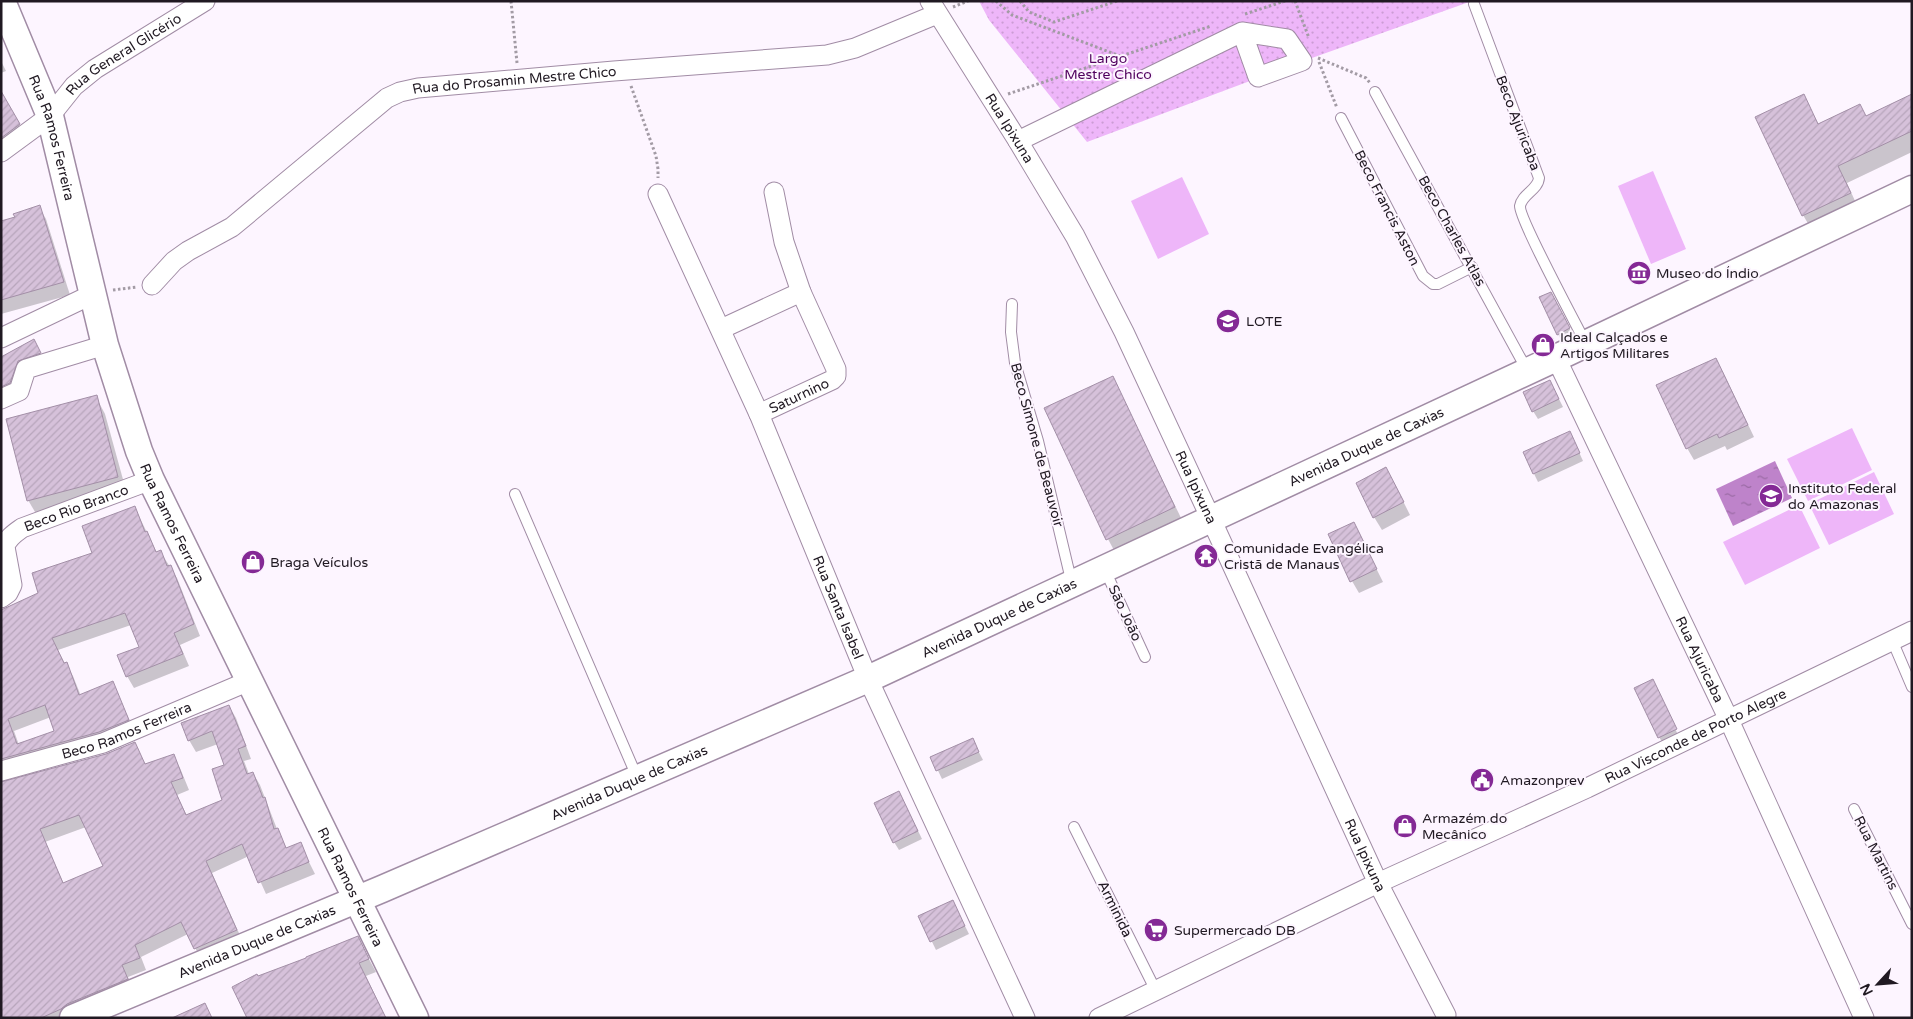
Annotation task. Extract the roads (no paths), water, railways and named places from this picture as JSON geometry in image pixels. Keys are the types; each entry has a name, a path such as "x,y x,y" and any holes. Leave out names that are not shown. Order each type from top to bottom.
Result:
{"street":[{"name":"Rua Ramos Ferreira","path":"2,1 50,116 105,345 136,442 151,480 415,1018"},
{"name":"Rua General Glicério","path":"1,152 50,116 74,86 95,69 205,1"},
{"name":"Rua do Prosamin Mestre Chico","path":"152,285 174,261 188,251 232,227 387,98 400,92 418,88 519,79 827,55 856,48 933,7"},
{"name":"Rua Ipixuna","path":"933,7 1018,141 1075,236 1124,332 1378,883 1446,1015"},
{"path":"1018,141 1241,24"},
{"name":"Avenida Duque de Caxias","path":"73,1018 357,899 868,679 1586,344 1912,189"},
{"name":"Saturnino","path":"758,414 825,384 836,376 836,369 830,352 801,292 784,242 774,192"},
{"name":"Rua Santa Isabel","path":"658,194 758,414 868,679 1025,1018"},
{"path":"721,329 801,292"},
{"path":"1,338 93,293"},
{"path":"1,399 19,391 26,369 105,345"},
{"name":"Rua Ajuricaba","path":"1556,358 1729,720 1864,1018"},
{"name":"Beco Rio Branco","path":"1,598 8,593 12,585 5,547 6,542 14,534 22,528 151,480"},
{"name":"Rua Visconde de Porto Alegre","path":"1099,1018 1378,883 1587,788 1912,631"},
{"name":"Beco Ramos Ferreira","path":"1,772 103,743 249,680"}],"lane":[{"name":"Beco Ajuricaba","path":"1474,4 1539,178 1538,183 1523,200 1521,210 1529,230 1586,344"},
{"name":"Beco Charles Atlas","path":"1375,92 1527,371"},
{"name":"Beco Francis Aston","path":"1341,118 1423,276 1433,284 1438,284 1472,267"},
{"name":"Beco Simone de Beauvoir","path":"1012,304 1011,332 1015,363 1038,441 1072,584"},
{"path":"515,494 638,778"},
{"name":"São João","path":"1104,569 1145,657"},
{"path":"1892,640 1912,687"},
{"name":"Rua Martins","path":"1854,808 1912,924"},
{"name":"Arminida","path":"1074,827 1156,990"}],"water":[{"path":"1775,461 1792,498 1733,526 1716,489"}],"place":[{"name":"Museo do Índio","path":"1639,273"},
{"name":"LOTE","path":"1228,321"},
{"name":"Ideal Calçados e Artigos Militares","path":"1543,345"},
{"name":"Instituto Federal do Amazonas","path":"1771,496"},
{"name":"Comunidade Evangélica Cristã de Manaus","path":"1206,556"},
{"name":"Braga Veículos","path":"253,562"},
{"name":"Amazonprev","path":"1482,780"},
{"name":"Armazém do Mecânico","path":"1405,826"},
{"name":"Supermercado DB","path":"1156,930"}],"park label":[{"name":"Largo Mestre Chico","path":"1108,66"}]}
